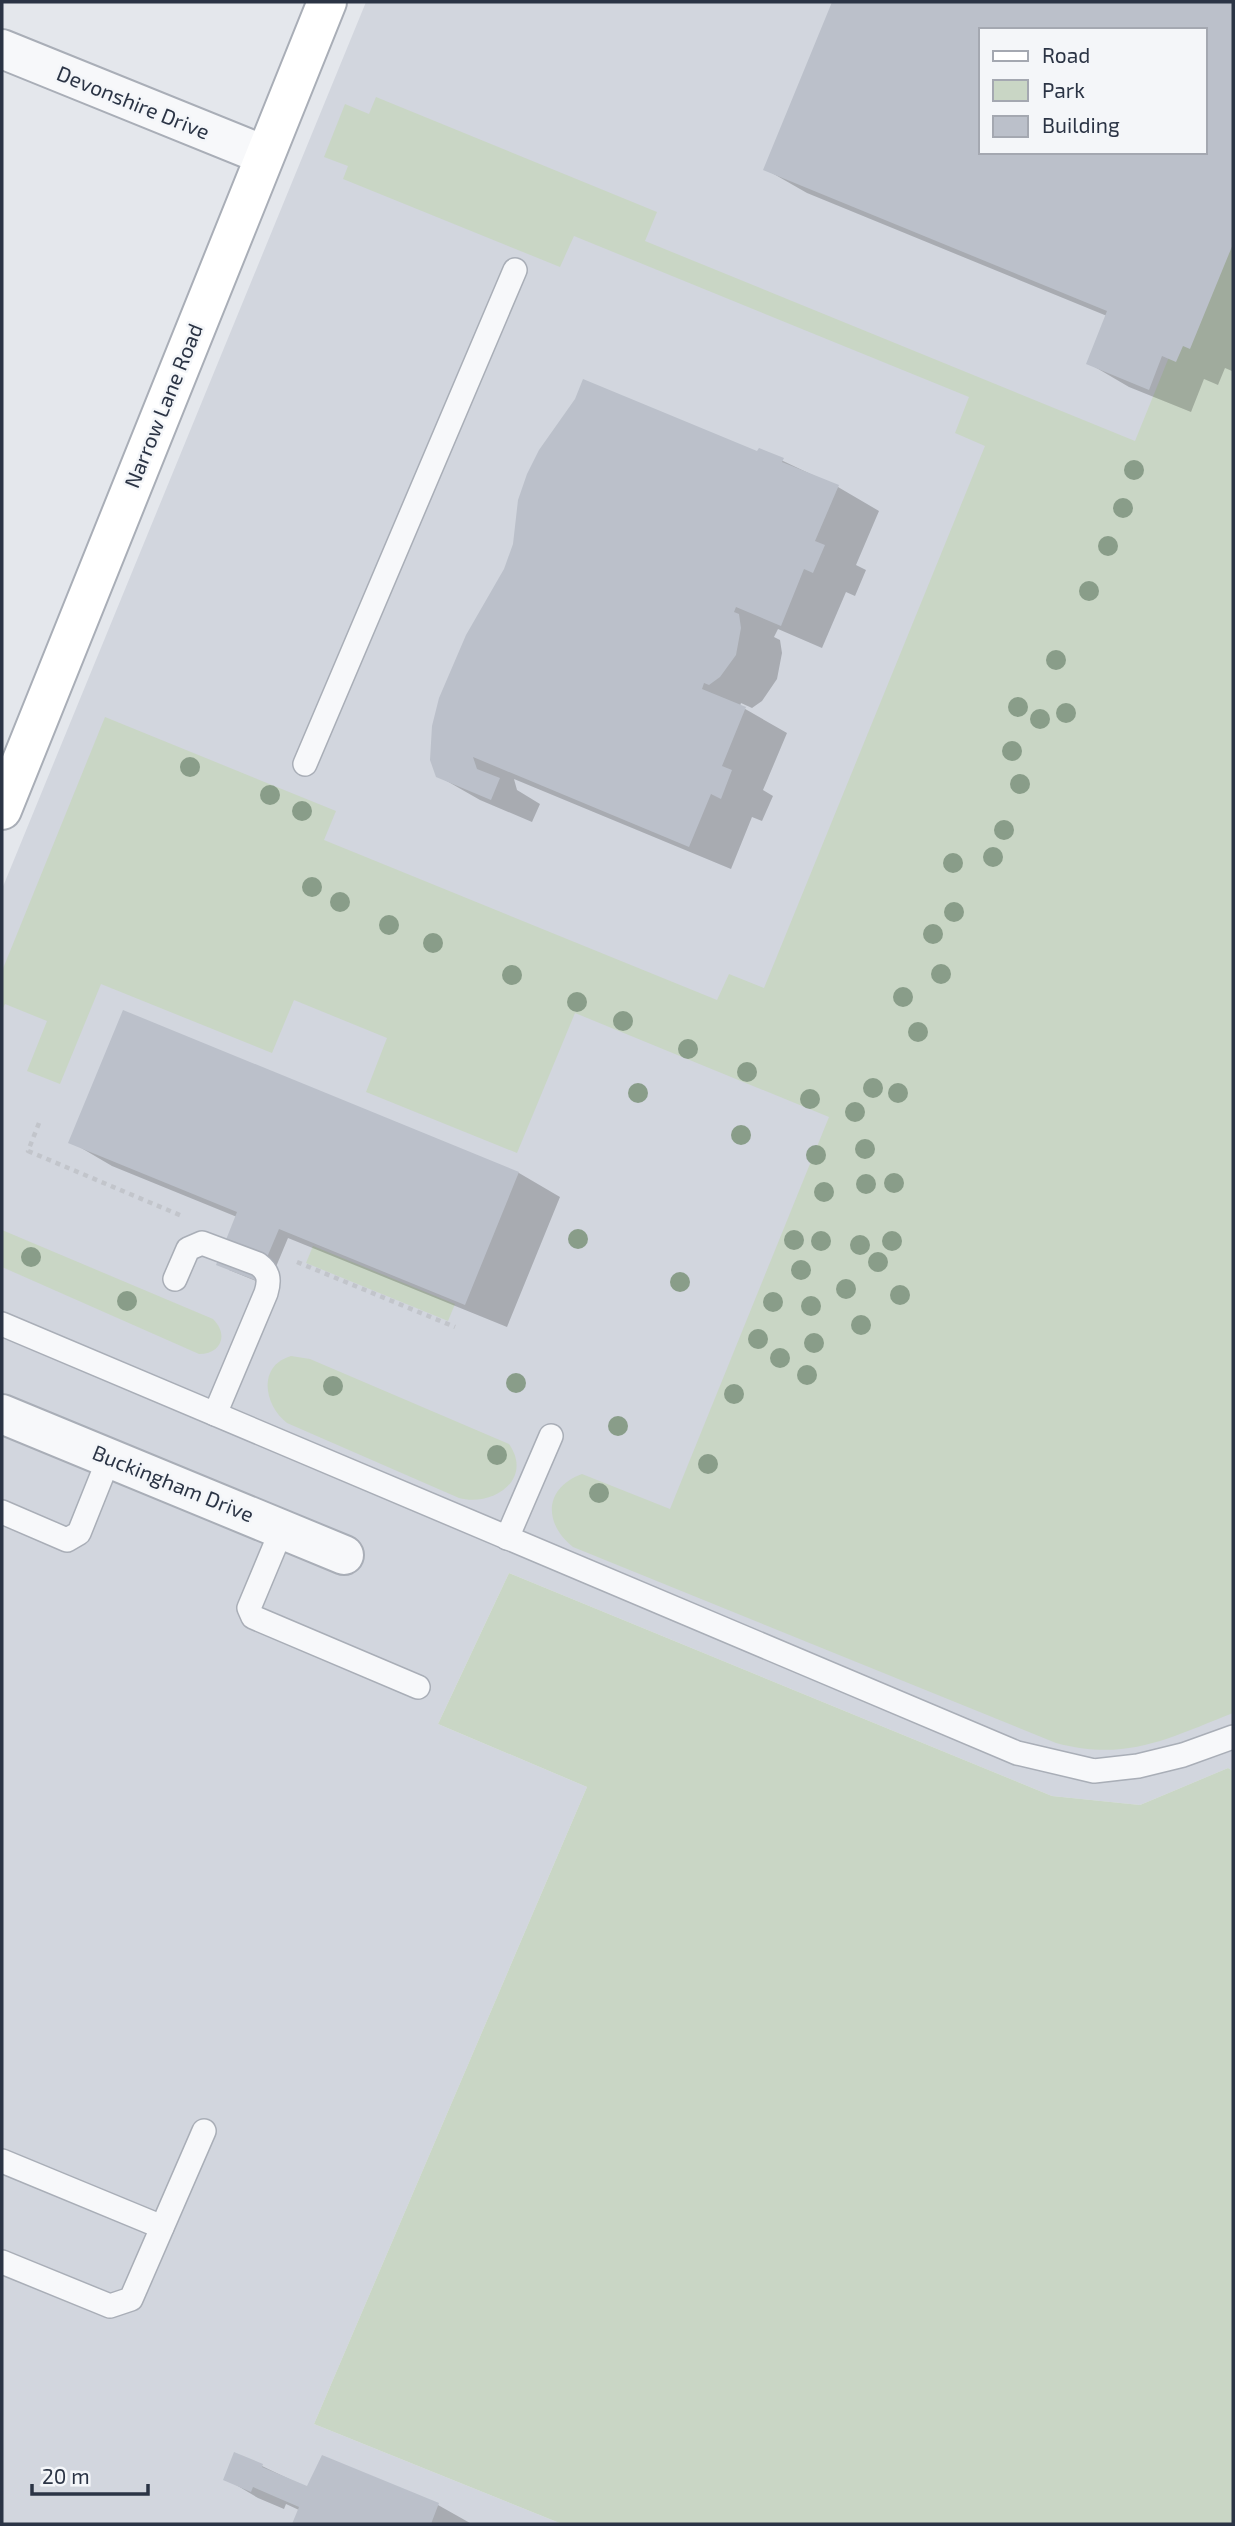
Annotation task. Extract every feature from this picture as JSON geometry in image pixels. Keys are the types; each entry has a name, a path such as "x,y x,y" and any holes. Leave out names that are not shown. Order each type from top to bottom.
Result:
{"street":[{"name":"Narrow Lane Road","path":"2,810 327,2"},
{"name":"Devonshire Drive","path":"2,49 264,155"},
{"name":"Buckingham Drive","path":"2,1413 344,1555"}],"lane":[{"path":"305,764 515,270"},
{"path":"174,1279 188,1249 202,1243 258,1264 269,1276 266,1293 215,1414"},
{"path":"2,1324 1017,1753 1094,1771 1138,1766 1183,1755 1233,1737"},
{"path":"507,1538 551,1436"},
{"path":"2,1512 67,1539 79,1532 109,1458"},
{"path":"282,1529 249,1608 253,1617 418,1687"},
{"path":"2,2262 110,2306 131,2299 204,2131"},
{"path":"2,2161 162,2227"}],"shaded area":[{"path":"366,2 1233,2 1233,1771 1228,1768 1140,1805 1052,1796 509,1573 438,1724 587,1787 314,2424 562,2524 2,2524 2,889"}],"green space":[{"path":"376,97 657,212 645,241 1135,441 1233,199 1233,1713 1168,1738 1126,1748 1105,1750 1056,1743 573,1547 563,1538 556,1527 552,1507 560,1488 582,1474 670,1509 829,1117 575,1013 517,1153 366,1092 387,1038 294,1000 272,1053 101,984 60,1084 27,1071 47,1021 5,1004 2,1010 2,971 105,717 336,811 324,840 717,1000 729,974 764,988 985,446 955,433 969,397 574,236 560,267 343,179 348,166 324,157 345,104 369,114"},
{"path":"2,1230 213,1319 221,1331 220,1342 213,1351 199,1354 2,1267"},
{"path":"313,1246 455,1304 448,1321 306,1263"},
{"path":"291,1356 310,1359 509,1444 515,1457 513,1479 506,1488 496,1494 472,1500 459,1498 287,1423 273,1406 268,1386 273,1368"},
{"path":"509,1573 1052,1796 1140,1805 1228,1768 1233,1771 1233,2524 562,2524 314,2424 587,1787 438,1724"}],"building":[{"path":"832,2 1233,2 1233,244 1190,349 1183,346 1176,362 1162,356 1149,390 1086,364 1107,311 763,170"},
{"path":"583,379 757,451 759,448 784,458 782,462 839,485 815,541 825,545 813,573 804,569 781,626 736,607 734,612 739,614 741,628 736,655 720,677 709,685 704,683 702,689 746,707 722,766 732,770 721,799 711,794 689,847 473,757 477,769 500,778 491,800 436,777 430,760 432,726 439,698 466,635 504,569 513,544 518,500 527,474 539,450 575,399"},
{"path":"123,1010 519,1172 465,1305 279,1229 257,1281 216,1265 237,1212 68,1143"},
{"path":"234,2452 307,2486 322,2455 439,2503 431,2524 292,2524 299,2507 253,2487 251,2492 223,2480"}]}
